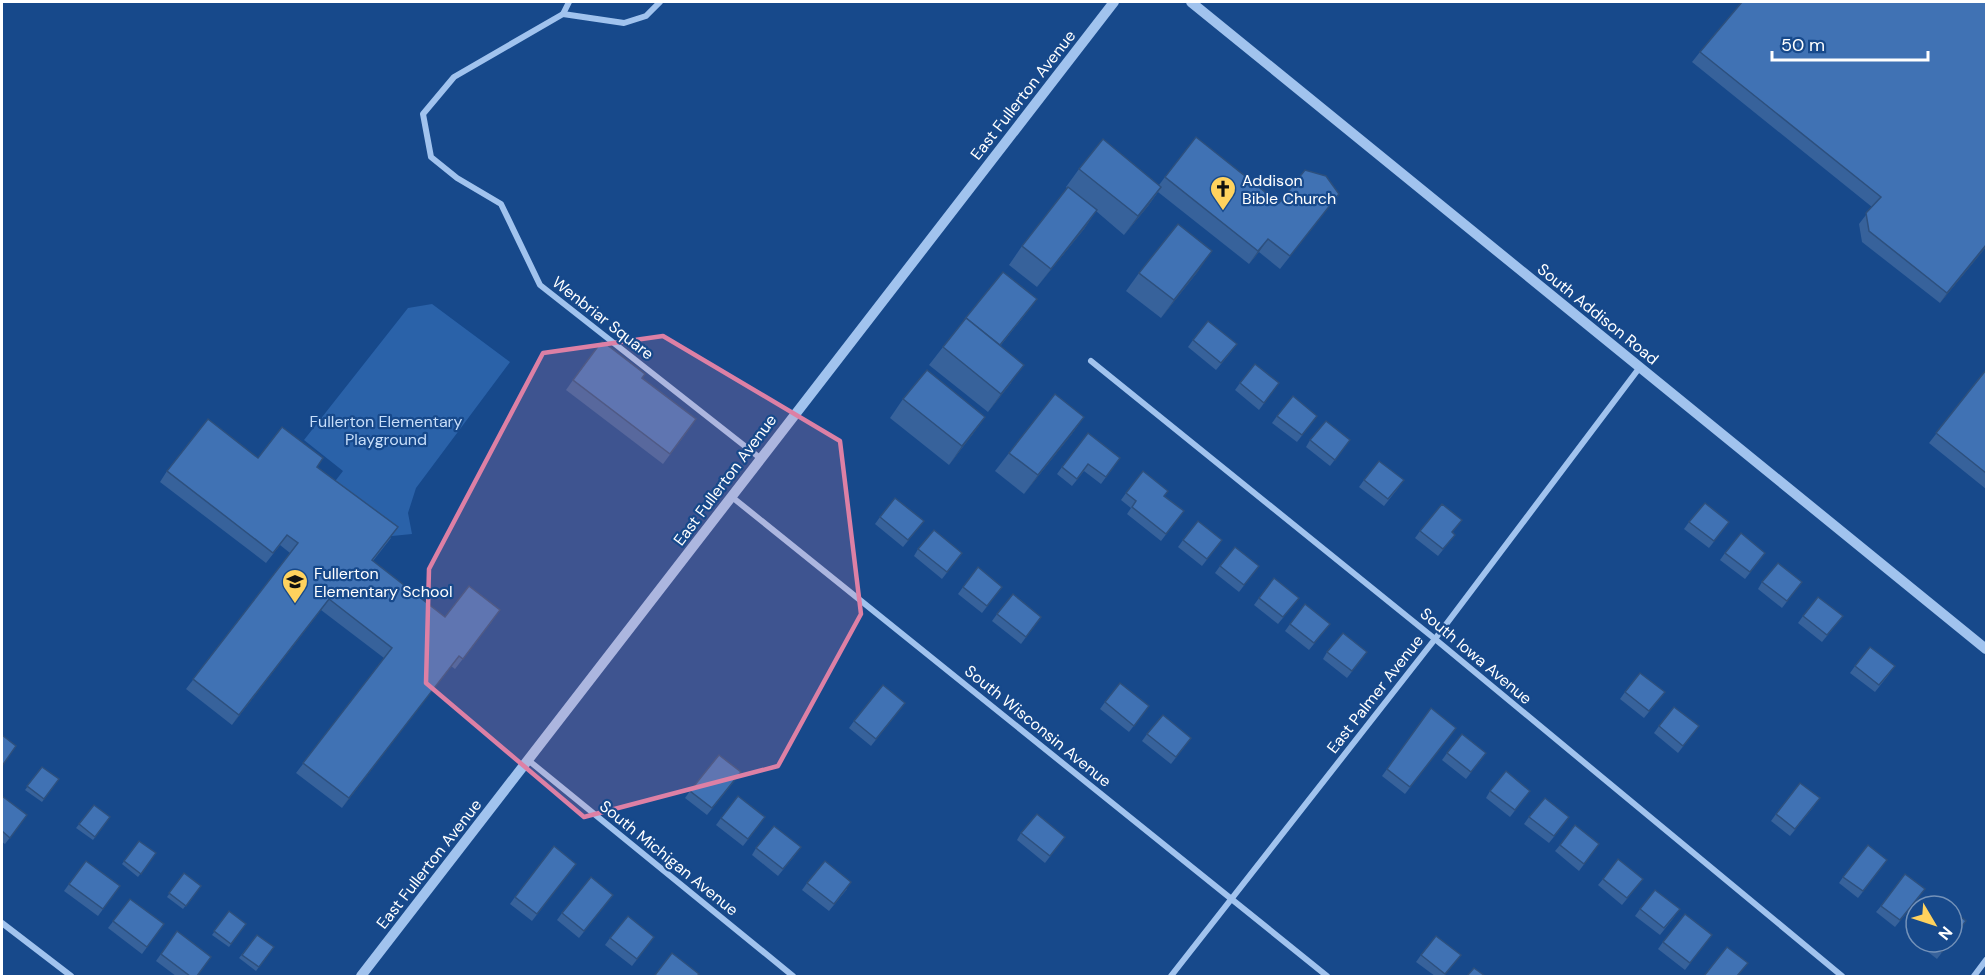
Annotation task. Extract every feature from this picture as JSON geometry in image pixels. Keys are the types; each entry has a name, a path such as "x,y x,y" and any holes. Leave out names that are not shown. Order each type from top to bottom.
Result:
{"street":[{"path":"569,2 563,14 624,23 646,16 660,2"},
{"name":"East Fullerton Avenue","path":"361,976 1114,2"},
{"name":"South Addison Road","path":"1191,2 1986,649"},
{"name":"Wenbriar Square","path":"563,14 454,77 423,114 431,157 457,178 501,204 540,285 760,458"},
{"name":"South Iowa Avenue","path":"1091,361 1435,639 1842,976"},
{"name":"East Palmer Avenue","path":"1170,976 1435,639 1640,367"},
{"name":"South Wisconsin Avenue","path":"732,497 1327,976"},
{"name":"South Michigan Avenue","path":"528,760 793,976"},
{"path":"2,923 71,976"},
{"path":"1974,976 1986,960"}],"highlighted area":[{"path":"663,336 840,441 861,614 778,766 584,817 426,683 429,569 543,353"}],"green space":[{"name":"Fullerton Elementary Playground","path":"432,304 510,362 416,488 408,513 412,534 392,536 329,489 343,471 304,440 408,308"}],"building":[{"path":"1742,2 1986,2 1986,245 1947,293 1869,231 1866,213 1881,197 1700,52"},
{"name":"Addison Bible Church","path":"1196,137 1279,203 1305,170 1326,176 1339,194 1290,256 1268,239 1258,251 1165,177"},
{"path":"1103,139 1161,187 1138,216 1079,169"},
{"path":"1068,187 1097,210 1051,269 1022,246"},
{"path":"1178,224 1212,251 1174,300 1139,273"},
{"path":"1003,272 1037,299 1000,345 966,318 964,320"},
{"path":"966,318 1024,365 1001,394 943,347"},
{"path":"1208,321 1237,344 1221,363 1193,340"},
{"path":"602,341 645,374 642,378 696,419 670,454 573,380"},
{"path":"1255,364 1279,383 1264,403 1240,383"},
{"path":"927,370 985,417 962,446 903,399"},
{"path":"1986,370 1986,473 1936,433"},
{"path":"1055,394 1084,417 1038,475 1009,453"},
{"path":"1293,396 1317,416 1302,435 1277,416"},
{"path":"208,419 258,458 282,427 323,458 317,467 398,527 372,560 445,617 469,586 500,610 463,659 459,656 349,798 303,763 392,648 329,599 239,715 193,679 298,543 287,535 273,553 167,471"},
{"path":"1326,421 1350,440 1335,460 1310,440"},
{"path":"1088,433 1120,458 1106,477 1088,464 1077,479 1062,467"},
{"path":"1379,461 1404,480 1388,499 1364,480"},
{"path":"1143,471 1168,491 1164,496 1184,511 1166,534 1132,507 1136,501 1126,493"},
{"path":"895,498 924,521 908,540 880,517"},
{"path":"1705,503 1729,522 1714,541 1689,522"},
{"path":"1442,504 1462,520 1452,532 1455,535 1443,549 1420,531"},
{"path":"1198,521 1222,540 1207,559 1183,540"},
{"path":"934,530 962,553 947,572 918,549"},
{"path":"1741,533 1765,553 1750,572 1725,553"},
{"path":"1235,547 1259,566 1244,585 1220,566"},
{"path":"1778,563 1802,582 1787,601 1762,582"},
{"path":"978,567 1002,587 987,606 963,587"},
{"path":"1274,578 1299,598 1283,617 1259,598"},
{"path":"1013,594 1041,617 1026,637 997,614"},
{"path":"1818,597 1843,616 1827,635 1803,616"},
{"path":"1305,604 1330,624 1314,643 1290,624"},
{"path":"1343,633 1367,652 1352,671 1327,652"},
{"path":"1870,647 1895,666 1879,685 1855,666"},
{"path":"1640,673 1665,692 1649,711 1625,692"},
{"path":"1120,683 1149,706 1134,726 1105,702"},
{"path":"883,685 905,703 876,739 854,721"},
{"path":"1674,707 1699,726 1683,746 1659,726"},
{"path":"1431,708 1456,728 1410,787 1387,769"},
{"path":"1163,715 1191,738 1176,757 1147,734"},
{"path":"1462,734 1486,753 1471,772 1447,753"},
{"path":"2,735 16,746 2,766"},
{"path":"719,755 741,772 712,808 690,791"},
{"path":"42,767 59,779 44,799 27,786"},
{"path":"1506,771 1530,791 1515,810 1490,791"},
{"path":"1800,783 1820,798 1795,829 1776,814"},
{"path":"2,796 27,815 10,838 2,831"},
{"path":"738,796 765,817 748,839 721,818"},
{"path":"1545,798 1569,817 1554,836 1529,817"},
{"path":"94,805 110,817 95,837 79,824"},
{"path":"1037,814 1065,837 1050,856 1021,833"},
{"path":"1575,825 1599,844 1584,864 1560,845"},
{"path":"774,826 801,847 783,869 756,848"},
{"path":"139,841 156,853 141,874 124,861"},
{"path":"1868,845 1887,860 1863,891 1843,877"},
{"path":"554,846 576,864 537,914 515,897"},
{"path":"1618,859 1643,879 1627,898 1603,879"},
{"path":"86,861 120,886 103,909 69,884"},
{"path":"825,861 851,882 834,904 807,883"},
{"path":"184,873 201,886 186,906 169,893"},
{"path":"1905,874 1925,889 1921,894 1904,894 1904,915 1900,920 1881,906"},
{"path":"591,877 613,895 584,931 562,913"},
{"path":"1655,890 1680,909 1664,928 1640,909"},
{"path":"130,899 164,924 147,947 113,921"},
{"path":"229,911 246,924 231,944 214,931"},
{"path":"1685,914 1712,935 1690,963 1663,942"},
{"path":"628,916 654,937 637,959 610,938"},
{"path":"177,931 211,957 197,976 190,976 161,954"},
{"path":"257,935 274,947 259,967 242,955"},
{"path":"1436,936 1461,955 1445,974 1421,955"},
{"path":"1727,947 1748,963 1737,976 1704,976"},
{"path":"672,953 699,974 697,976 655,975"},
{"path":"1474,968 1485,976 1467,976"}],"place":[{"name":"Addison Bible Church","path":"1223,212"},
{"name":"Fullerton Elementary School","path":"295,605"}]}
